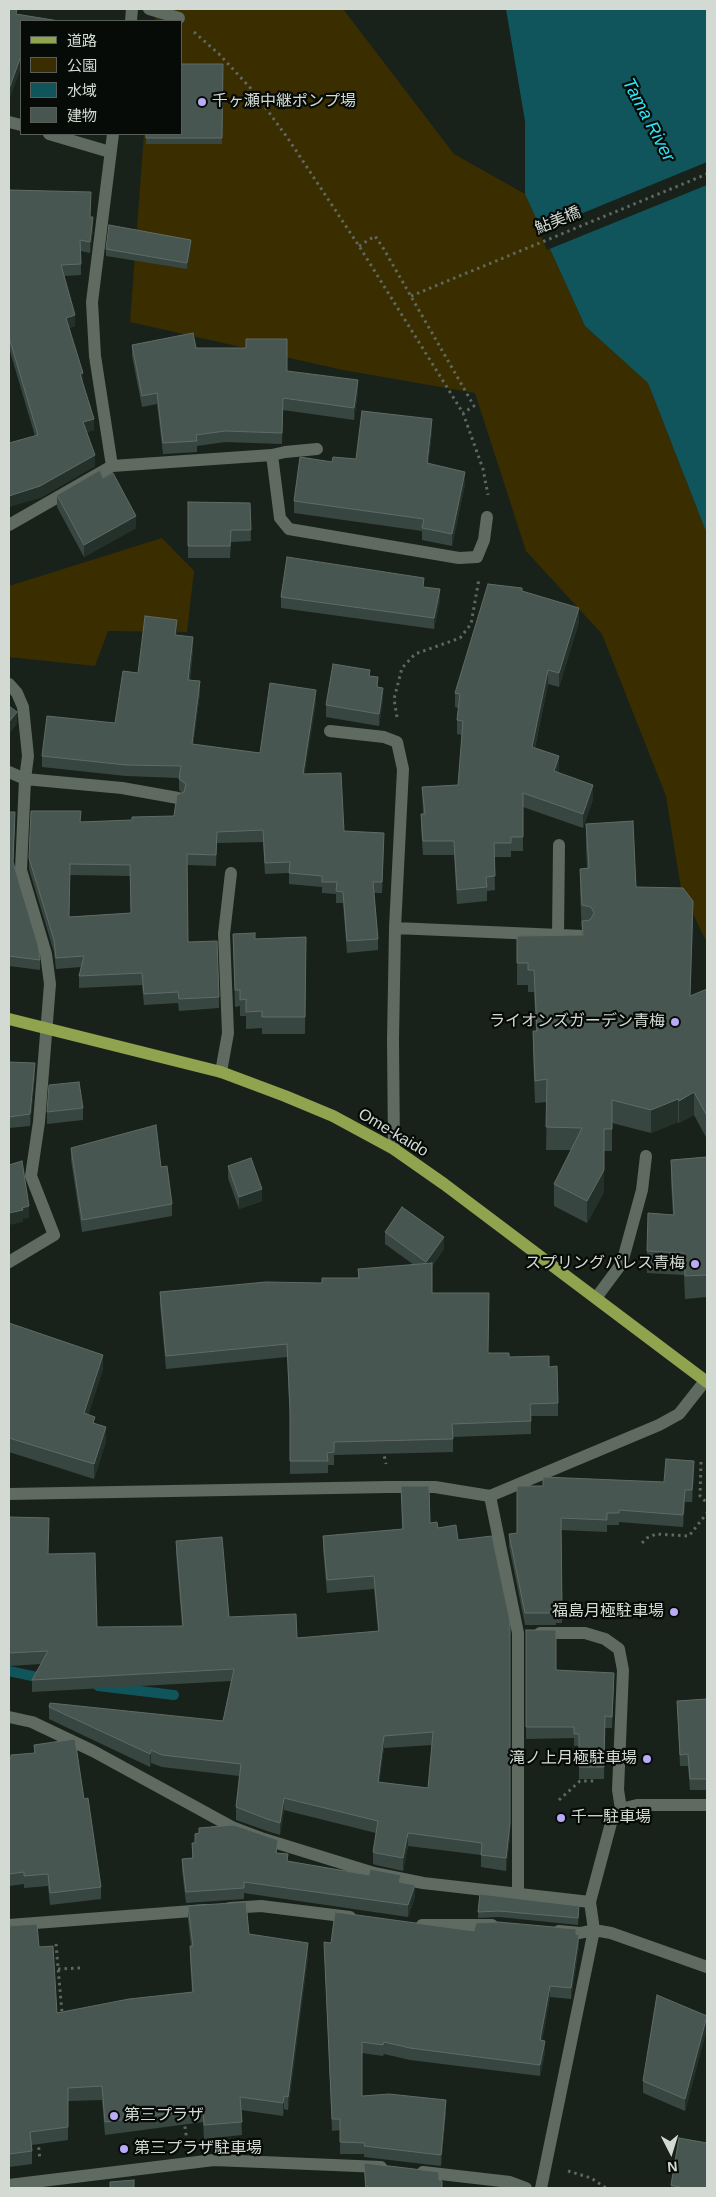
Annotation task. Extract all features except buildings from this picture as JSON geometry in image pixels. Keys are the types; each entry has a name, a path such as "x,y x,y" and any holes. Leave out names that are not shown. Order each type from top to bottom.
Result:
{"main road":[{"name":"Ome-kaido","path":"9,1019 221,1072 325,1113 394,1149 444,1184 706,1381"}],"street":[{"path":"149,9 179,18"},
{"path":"52,135 110,152"},
{"path":"112,466 95,356 92,302 113,135"},
{"path":"9,525 112,466 272,455 317,449"},
{"path":"272,455 280,518 289,529 459,558 477,557 484,540 487,517"},
{"path":"9,684 17,693 23,706 28,756 24,780 21,870 46,954 49,973 48,1028 39,1122 31,1176 54,1235 9,1262"},
{"path":"330,731 384,737 397,742 403,769 395,928 394,1149"},
{"path":"9,772 24,780 122,788 178,798"},
{"path":"558,935 559,844"},
{"path":"221,1072 228,1033 224,934 231,873"},
{"path":"395,928 586,936"},
{"path":"596,1298 622,1263 642,1190 646,1156"},
{"path":"9,1494 435,1487 490,1496 659,1425 679,1414 706,1381"},
{"path":"490,1496 518,1633 518,1895"},
{"path":"518,1633 585,1633 605,1639 620,1649 623,1670 619,1775 620,1809 610,1823 590,1902 594,1930 541,2188"},
{"path":"9,1717 32,1722 93,1752 232,1827 264,1839 374,1873 423,1883 590,1902"},
{"path":"620,1809 637,1805 707,1805"},
{"path":"9,1924 261,1906 363,1919"},
{"path":"410,1924 507,1926"},
{"path":"544,1930 580,1933 594,1930 612,1933 707,1967"},
{"path":"9,2185 214,2160 358,2165 510,2182 526,2188"}],"path":[{"path":"182,21 219,54 255,93 289,140 359,246 463,413 483,469 488,492 487,517"},
{"name":"鮎美橋","path":"411,296 707,174"},
{"path":"359,246 375,236 474,406 463,413"},
{"path":"397,742 399,728 394,700 402,668 415,654 460,638 471,624 480,572 477,557"},
{"path":"382,1444 388,1487"},
{"path":"701,1462 700,1496 707,1502"},
{"path":"642,1543 647,1538 656,1534 690,1536 707,1513"},
{"path":"559,1800 580,1781 603,1781 608,1775 619,1775"},
{"path":"54,1921 62,2013"},
{"path":"58,1968 80,1968"},
{"path":"53,2014 72,2011"},
{"path":"184,2116 185,2123"},
{"path":"546,2164 591,2178 606,2188"}],"green space":[{"path":"156,9 343,9 454,154 525,194 585,326 648,383 707,534 707,943 681,889 666,796 602,634 526,551 475,393 343,370 130,322 144,135 182,135 182,20 155,20"},
{"path":"162,538 194,571 187,632 108,631 95,666 9,657 9,586"}],"water":[{"name":"Tama River","path":"506,9 707,9 707,534 648,383 585,326 525,194 525,121"}],"pier":[{"path":"707,162 707,185 547,250 539,231"}],"waterway":[{"path":"9,1671 46,1679"},
{"path":"98,1686 174,1695"}],"place":[{"name":"千ヶ瀬中継ポンプ場","path":"202,102"},
{"name":"ライオンズガーデン青梅","path":"675,1022"},
{"name":"スプリングパレス青梅","path":"695,1264"},
{"name":"福島月極駐車場","path":"674,1612"},
{"name":"滝ノ上月極駐車場","path":"647,1759"},
{"name":"千一駐車場","path":"561,1818"},
{"name":"第三プラザ","path":"114,2116"},
{"name":"第三プラザ駐車場","path":"124,2149"}]}
